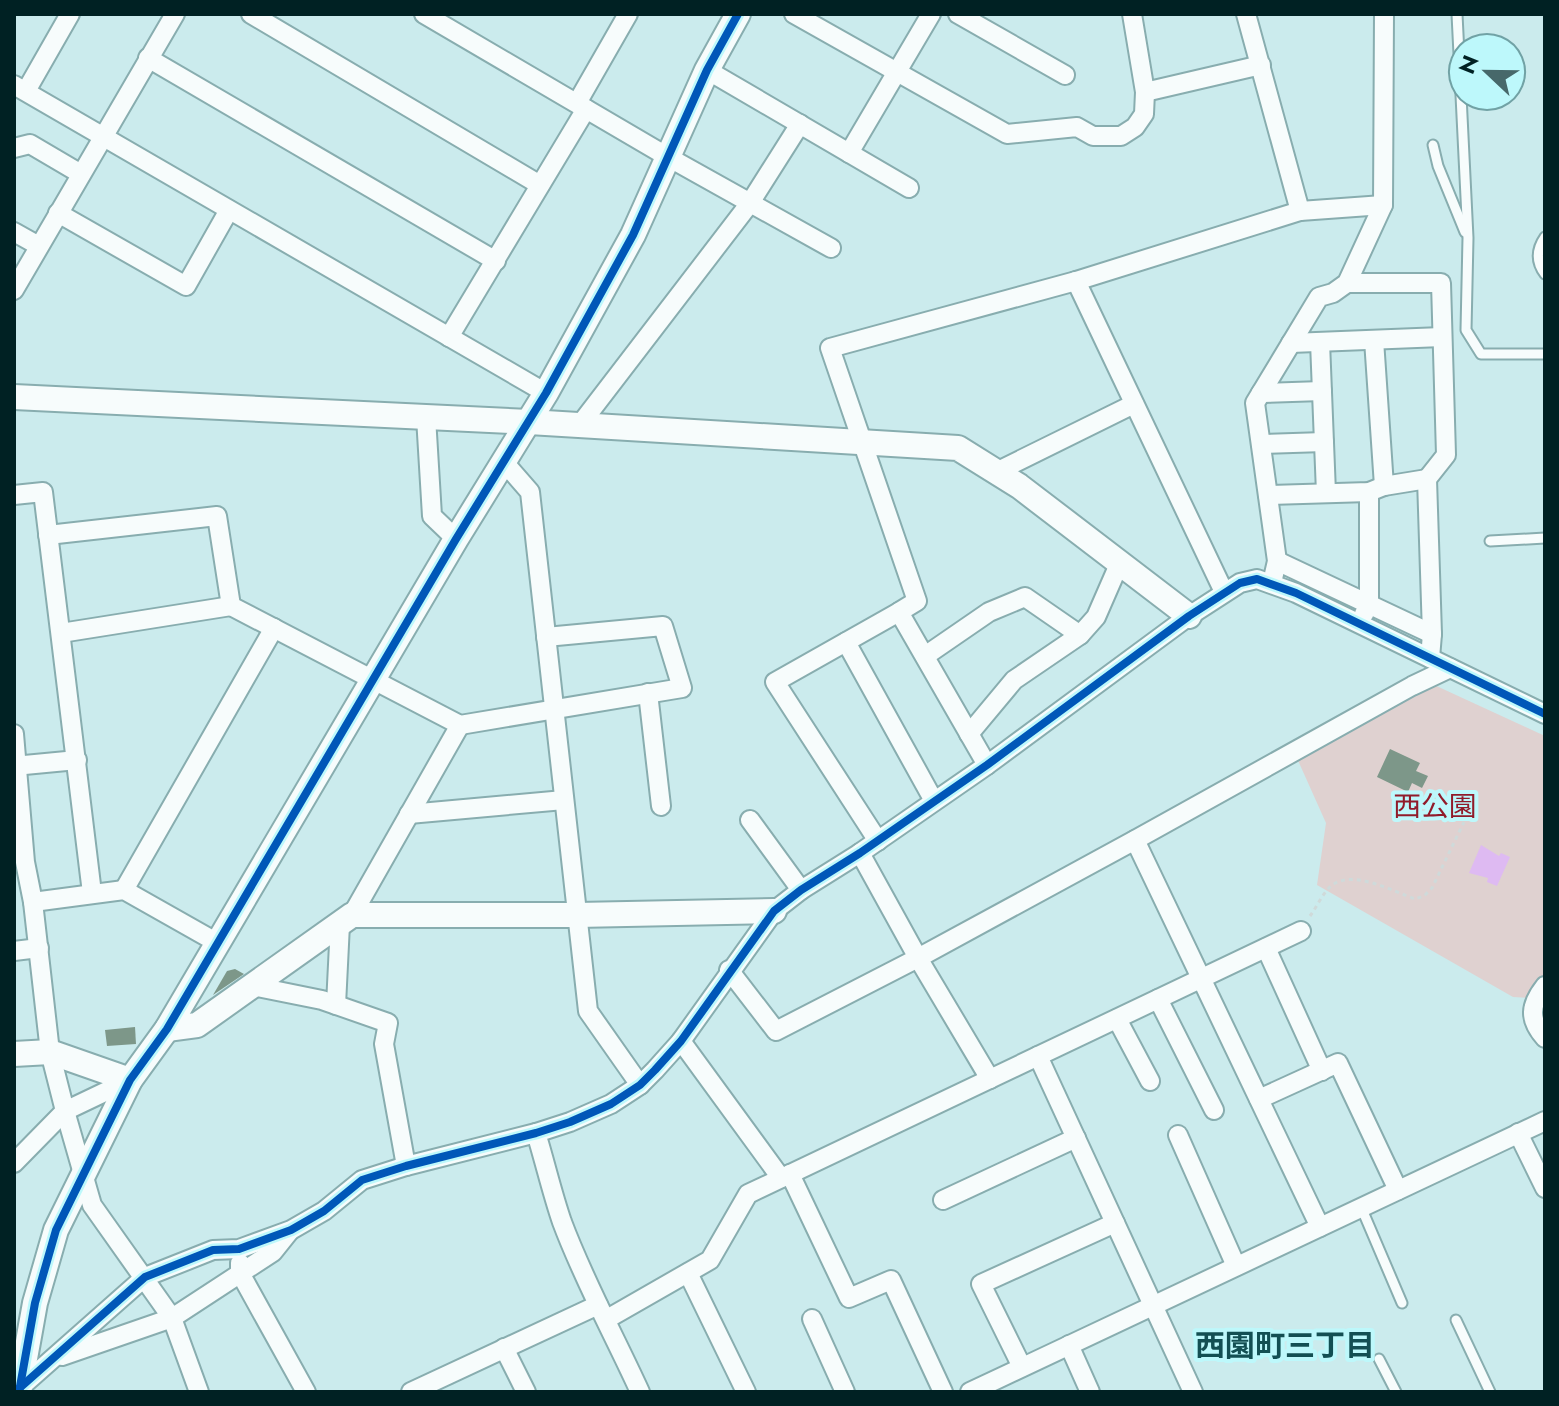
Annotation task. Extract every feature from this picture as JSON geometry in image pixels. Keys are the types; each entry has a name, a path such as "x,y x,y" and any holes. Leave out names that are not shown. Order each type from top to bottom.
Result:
{"street":[{"path":"70,14 20,88 546,393"},
{"path":"14,290 175,14"},
{"path":"251,14 540,185"},
{"path":"424,14 831,248"},
{"path":"18,1391 35,1303 56,1230 130,1080 167,1029 456,539 546,393 633,235 707,70 738,14"},
{"path":"794,14 1007,134 1077,127 1093,136 1121,136 1135,127 1144,114 1145,92 1132,14"},
{"path":"849,153 931,14"},
{"path":"958,14 1065,75"},
{"path":"1246,14 1300,211"},
{"path":"1272,583 1277,561 1255,403 1319,297 1333,293 1347,283 1383,205 1384,14"},
{"path":"449,337 540,185 581,106 620,17"},
{"path":"148,58 496,261"},
{"path":"1145,92 1261,65"},
{"path":"707,70 909,188"},
{"path":"579,426 750,203 800,124"},
{"path":"14,148 30,144 81,174"},
{"path":"878,841 775,682 917,601 830,348 1076,281 1300,211 1383,205"},
{"path":"58,213 186,286 229,210"},
{"path":"14,232 39,246"},
{"path":"1076,281 1224,592"},
{"path":"1347,283 1441,283 1446,455 1427,479 1432,634 1430,658"},
{"path":"1291,343 1442,337"},
{"path":"1360,624 1369,604 1376,489 1374,340"},
{"path":"1320,342 1326,493"},
{"path":"1261,393 1322,391"},
{"path":"14,397 529,422 958,448 1120,562 1189,616"},
{"path":"996,472 1134,404"},
{"path":"426,417 432,516 456,539"},
{"path":"1261,444 1324,442"},
{"path":"503,461 530,492 588,1011 640,1085"},
{"path":"1268,495 1376,489 1427,479"},
{"path":"14,495 43,492 92,893"},
{"path":"48,535 217,516 231,606"},
{"path":"1277,561 1432,634"},
{"path":"969,734 1014,680 1080,635 1096,617 1120,562"},
{"path":"18,1391 145,1277 213,1250 239,1249 291,1230 324,1211 362,1180 570,1122 611,1104 640,1085 681,1041 774,911 987,765 1189,616 1240,583 1257,579 1272,583 1545,714"},
{"path":"925,656 989,612 1025,597 1080,635"},
{"path":"61,633 231,606 460,725 682,688 663,626 546,637"},
{"path":"899,612 987,765"},
{"path":"124,890 274,628"},
{"path":"846,642 934,801"},
{"path":"729,970 776,1031 918,958 1450,668"},
{"path":"648,693 661,806"},
{"path":"167,1029 197,1025 346,920 460,725"},
{"path":"14,734 20,863 33,902 50,1052 65,1111 92,1205 172,1318 199,1392"},
{"path":"16,766 77,760"},
{"path":"409,814 564,800"},
{"path":"750,820 801,890"},
{"path":"1135,840 1320,1227"},
{"path":"860,853 990,1079"},
{"path":"33,902 124,890 216,942"},
{"path":"346,920 774,911"},
{"path":"336,1005 346,920"},
{"path":"411,1392 504,1348 602,1312 688,1273 710,1260 748,1194 1301,931"},
{"path":"14,951 39,948"},
{"path":"1266,948 1322,1071"},
{"path":"253,986 336,1005 388,1023 384,1044 406,1166"},
{"path":"1545,986 1531,1012 1537,1029 1545,1038"},
{"path":"1158,999 1214,1110"},
{"path":"1117,1019 1150,1081"},
{"path":"681,1041 786,1176 849,1298 891,1280 943,1392"},
{"path":"14,1054 50,1052 130,1080"},
{"path":"1038,1056 1193,1392"},
{"path":"1259,1099 1338,1063 1398,1190"},
{"path":"14,1163 65,1111 130,1080"},
{"path":"981,1390 1022,1367 1545,1121"},
{"path":"536,1133 562,1222 640,1392"},
{"path":"1518,1133 1545,1188"},
{"path":"1178,1135 1236,1266"},
{"path":"943,1200 1076,1138"},
{"path":"1022,1367 981,1284 1115,1223"},
{"path":"55,1359 172,1318 273,1252 291,1230"},
{"path":"239,1249 240,1273 306,1392"},
{"path":"688,1273 746,1392"},
{"path":"812,1319 845,1392"},
{"path":"1069,1345 1090,1392"},
{"path":"504,1348 526,1392"}],"lane":[{"path":"1457,14 1468,238 1466,330 1481,354 1545,354"},
{"path":"1433,145 1438,166 1468,238"},
{"path":"1545,237 1538,251 1545,274"},
{"path":"1490,541 1545,538"},
{"path":"1361,1207 1402,1303"},
{"path":"1456,1320 1490,1392"},
{"path":"1379,1359 1396,1392"}],"path":[{"path":"1301,931 1330,886 1343,880 1357,879 1415,899 1424,896 1432,888 1464,822"}],"green space":[{"name":"西公園","path":"1430,683 1545,736 1545,974 1528,998 1513,997 1317,885 1326,823 1296,756"}],"shaded area":[{"path":"1481,845 1499,856 1501,853 1510,857 1497,886 1487,882 1488,878 1469,873"}],"building":[{"path":"1390,749 1420,763 1416,771 1428,776 1422,788 1412,783 1408,792 1377,777"},
{"path":"235,969 244,974 213,995 227,971"},
{"path":"135,1027 136,1044 107,1046 105,1030"}],"cycle path":[{"path":"19,1392 35,1303 56,1230 130,1080 167,1029 456,539 546,393 633,235 707,70 738,14"},
{"path":"15,1392 145,1277 213,1250 239,1249 291,1230 324,1211 362,1180 570,1122 611,1104 640,1085 681,1041 774,911 987,765 1189,616 1240,583 1257,579 1296,593 1545,714"}],"district":[{"name":"西園町三丁目","path":"1285,1346"}]}
